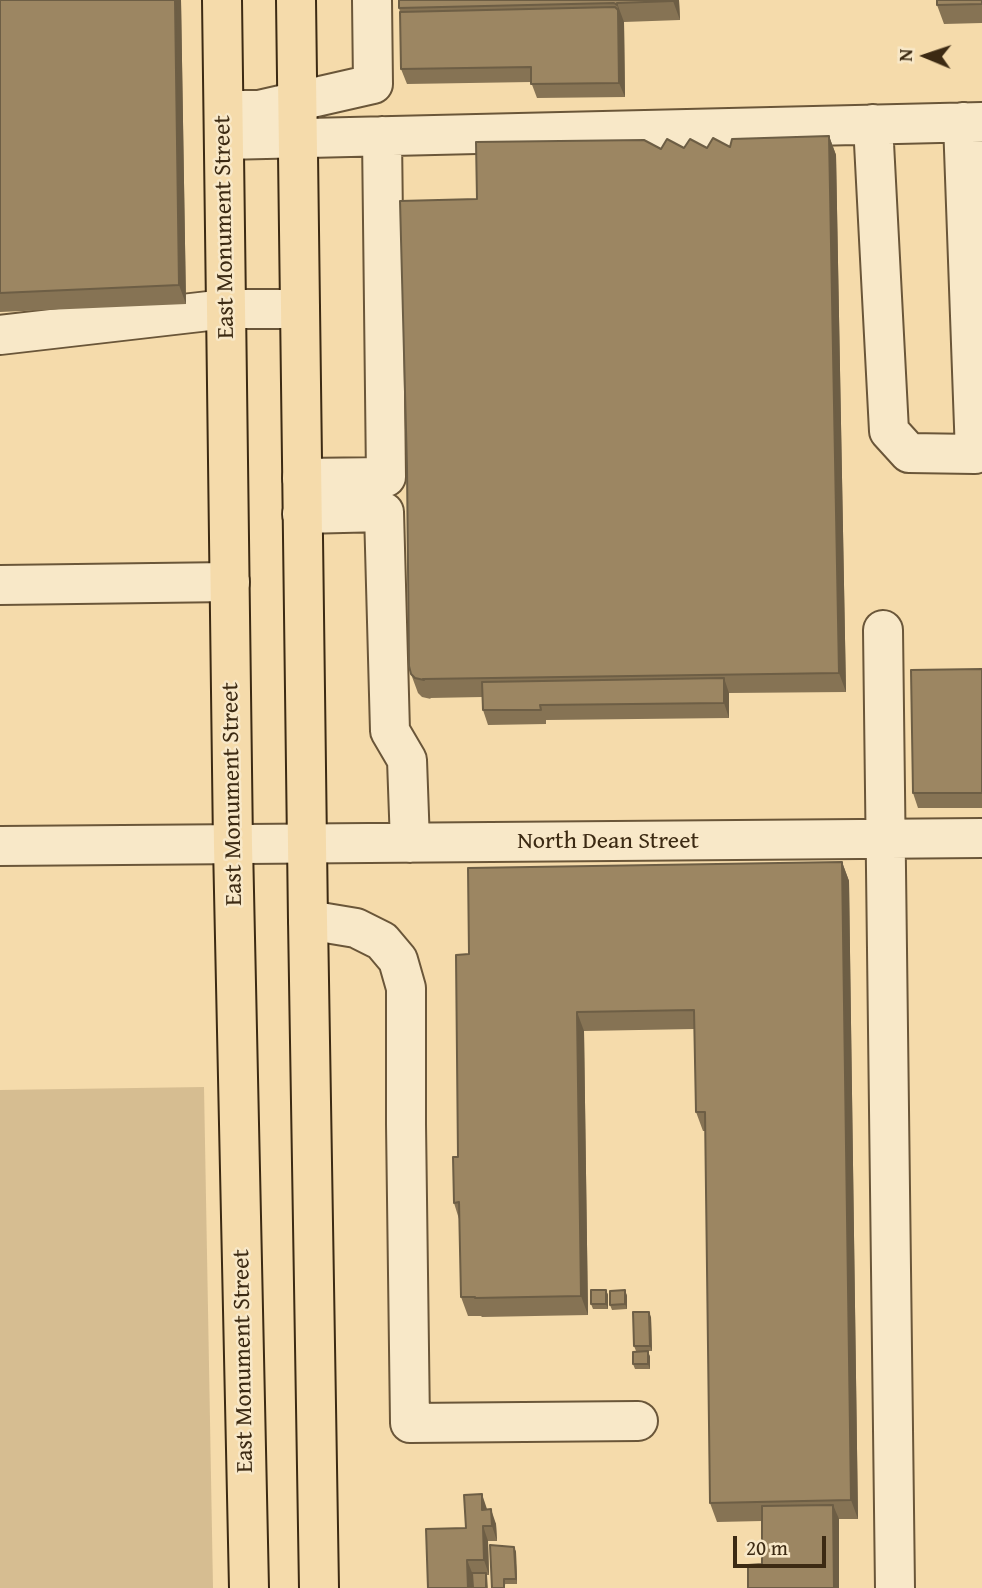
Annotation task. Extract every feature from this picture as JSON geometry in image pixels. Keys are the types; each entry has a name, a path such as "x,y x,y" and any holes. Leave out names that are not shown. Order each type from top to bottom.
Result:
{"main road":[{"name":"East Monument Street","path":"222,0 233,845 249,1588"},
{"path":"296,0 307,920 319,1588"}],"street":[{"path":"224,125 260,110 373,84 372,0"},
{"path":"224,125 298,139 382,136 873,124 972,122 975,454 909,453 889,431 873,124"},
{"path":"302,496 386,477 382,136"},
{"path":"0,335 226,309 300,309"},
{"path":"302,496 384,512 390,731 407,760 410,843"},
{"path":"0,585 230,582"},
{"path":"883,630 895,1588"},
{"name":"North Dean Street","path":"0,846 982,838"},
{"path":"307,920 356,928 382,941 398,960 406,988 410,1423 638,1421"}],"shaded area":[{"path":"204,1087 213,1588 0,1588 0,1090"}],"building":[{"path":"0,0 175,0 179,285 0,293"},
{"path":"399,0 673,1 617,5 399,8"},
{"path":"937,0 982,0 982,4 937,5"},
{"path":"615,7 618,10 619,83 531,84 531,67 401,69 400,12"},
{"path":"829,136 839,673 424,680 415,678 409,666 400,201 477,199 476,142 644,140 661,149 667,139 684,148 690,139 707,148 713,138 730,147 732,139"},
{"path":"982,669 982,793 913,793 911,670"},
{"path":"724,678 724,703 540,705 541,710 483,710 482,682"},
{"path":"842,862 851,1500 710,1503 705,1112 696,1112 694,1010 577,1012 581,1296 461,1297 459,1202 454,1203 453,1157 458,1157 456,955 469,954 468,868"},
{"path":"591,1290 606,1290 606,1304 591,1304"},
{"path":"625,1290 625,1304 610,1305 610,1291"},
{"path":"633,1312 649,1312 650,1346 634,1346"},
{"path":"648,1351 648,1364 633,1364 633,1352"},
{"path":"482,1494 482,1510 491,1509 492,1526 483,1526 484,1560 467,1560 468,1588 428,1588 426,1529 466,1528 464,1495"},
{"path":"833,1505 834,1588 748,1588 748,1565 762,1564 762,1506"},
{"path":"490,1545 514,1547 516,1579 504,1579 504,1588 492,1588"},
{"path":"472,1573 486,1573 486,1588 473,1588"}]}
